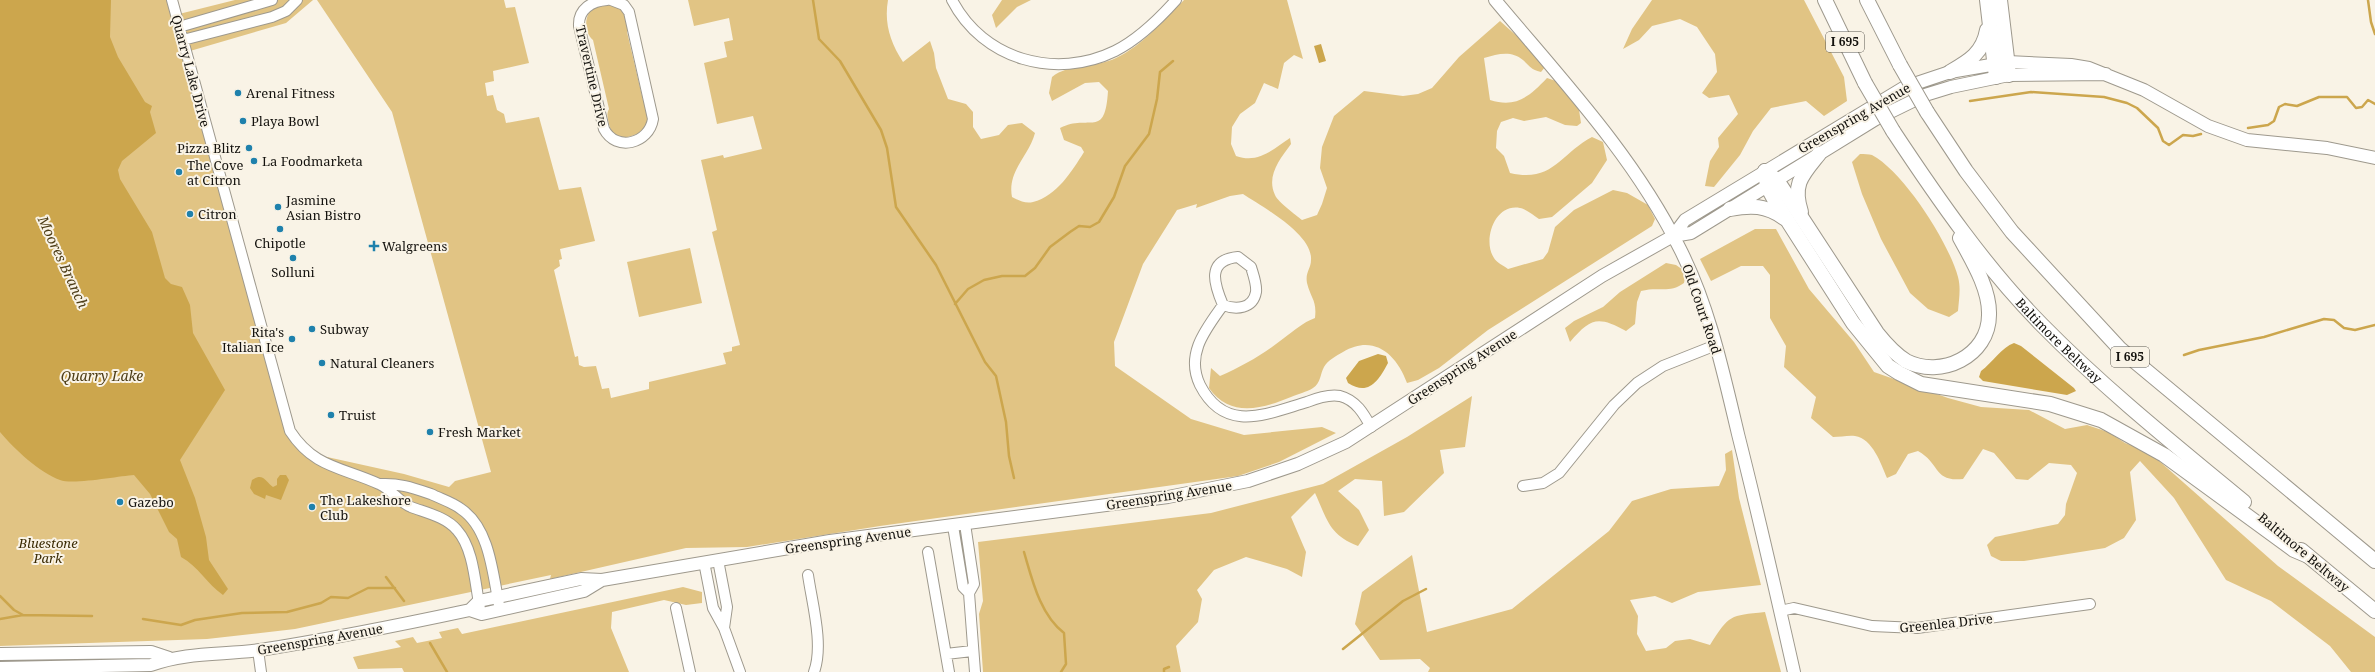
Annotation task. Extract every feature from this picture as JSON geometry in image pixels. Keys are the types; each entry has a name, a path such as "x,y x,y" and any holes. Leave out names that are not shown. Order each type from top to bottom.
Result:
{"highway":[{"name":"Baltimore Beltway","path":"1825,0 1865,83 1935,194 1981,255 2041,324 2088,370 2185,454 2375,611"},
{"name":"I 695","path":"1867,0 1899,64 1928,112 1966,171 2012,232 2120,349 2375,561"},
{"path":"1878,0 1899,64"},
{"path":"1987,0 1989,18 2002,70"},
{"path":"2000,0 2002,70"},
{"path":"1950,72 1973,59 1982,49 1989,18"},
{"path":"1806,228 1798,201 1798,185 1800,177 1819,154"},
{"path":"1766,171 1787,220 1853,323 1888,366 1921,384 2050,404 2100,420 2128,433 2164,455 2294,550 2308,556"},
{"path":"1772,183 1806,228 1867,321 1886,344 1906,360 1916,365 1930,368 1947,366 1963,360 1979,345 1987,326 1989,307 1977,272 1935,194"},
{"path":"1730,209 1746,206 1764,207 1773,210 1787,220"}],"main road":[{"name":"Old Court Road","path":"1495,0 1619,151 1673,236 1692,276 1716,345 1794,672"},
{"name":"Greenspring Avenue","path":"1673,236 1685,220 1905,87 1950,72 2002,70 2106,74 2144,90 2208,126 2228,135 2257,142 2344,150 2375,158"},
{"name":"Greenspring Avenue","path":"479,600 581,579 602,580 830,541 1168,497 1229,486 1298,464 1346,442 1372,427 1575,293 1673,236 1691,233 1898,107 2002,70"},
{"name":"Greenspring Avenue","path":"0,668 151,665 169,658 258,650 337,637 470,610 482,614 584,591 602,580"},
{"path":"470,610 479,600"},
{"name":"Greenspring Avenue","path":"0,654 151,652 169,658"}],"street":[{"name":"Quarry Lake Drive","path":"172,0 290,431 301,447 318,460 381,484 410,506 441,518 457,529 469,554 482,614"},
{"path":"180,27 272,0"},
{"path":"183,40 272,17 286,11 297,0"},
{"name":"Travertine Drive","path":"602,0 585,9 578,20 579,26 604,129 613,140 628,143 640,140 648,134 654,119 629,12 624,5 611,0"},
{"path":"952,0 966,21 990,44 1019,59 1049,65 1084,61 1116,51 1148,29 1176,0"},
{"path":"1238,257 1251,267 1256,291 1254,298 1245,307 1230,308 1223,305 1219,296 1215,270 1219,264 1225,260 1238,257"},
{"path":"1223,305 1199,342 1194,360 1199,382 1205,394 1221,410 1239,416 1262,416 1314,400 1330,396 1340,396 1349,400 1362,411 1372,427"},
{"path":"1523,486 1542,483 1558,473 1614,405 1637,383 1663,366 1716,345"},
{"name":"Quarry Lake Drive","path":"381,484 396,483 412,487 448,501 463,510 475,524 482,538 500,610"},
{"path":"959,525 963,587 969,593 972,651 975,672"},
{"path":"928,552 949,672"},
{"path":"718,560 727,607 724,628"},
{"path":"704,562 713,608 724,628 740,672"},
{"path":"808,575 818,644 818,656 814,672"},
{"name":"Greenlea Drive","path":"1780,611 1794,608 1872,626 1917,628 2090,604"},
{"path":"676,608 690,672"},
{"path":"258,650 261,672"},
{"path":"946,654 972,651"}],"green space":[{"name":"Bluestone Park","path":"0,0 175,0 179,14 235,0 313,0 286,23 190,51 290,420 298,436 318,455 404,474 449,487 455,481 491,472 392,112 317,0 504,0 506,8 515,7 529,63 493,71 494,81 485,83 487,96 493,95 497,110 504,114 506,123 539,117 559,190 581,187 595,241 560,249 562,259 559,260 560,266 554,270 575,357 578,356 579,365 584,367 596,366 602,389 609,388 611,398 649,389 649,382 726,364 723,353 732,351 732,347 740,345 712,232 717,230 701,160 723,155 724,158 762,149 753,116 717,124 704,63 727,57 724,42 733,40 729,18 694,26 688,0 888,0 887,17 889,32 891,40 903,62 930,41 934,53 936,68 948,99 966,104 973,112 973,127 981,139 999,135 1008,125 1022,123 1035,133 1028,149 1015,171 1011,188 1012,197 1022,201 1033,202 1042,199 1057,189 1069,175 1084,152 1081,147 1064,140 1060,128 1071,124 1094,122 1099,120 1103,115 1106,106 1108,91 1099,82 1085,83 1052,101 1049,93 1052,77 1074,67 1108,61 1126,53 1152,32 1184,0 1287,0 1303,59 1294,55 1284,63 1278,89 1264,83 1255,103 1240,114 1232,127 1231,144 1236,156 1251,158 1258,157 1271,151 1290,138 1291,144 1273,174 1273,188 1277,198 1302,220 1317,215 1327,188 1320,168 1322,147 1334,116 1364,91 1403,96 1418,94 1432,88 1459,57 1500,21 1539,56 1545,67 1541,72 1537,71 1531,68 1523,60 1509,54 1499,54 1484,58 1490,100 1507,103 1515,102 1534,91 1547,78 1556,81 1579,110 1581,123 1577,126 1565,125 1546,117 1524,121 1513,118 1501,122 1497,131 1496,148 1504,156 1510,173 1525,175 1536,174 1546,170 1592,137 1603,142 1607,160 1592,183 1552,217 1539,219 1520,208 1511,208 1504,211 1493,224 1490,233 1489,242 1495,259 1508,269 1543,259 1548,252 1555,227 1574,210 1613,190 1627,193 1648,205 1655,219 1652,226 1488,330 1439,368 1418,380 1407,383 1397,363 1390,355 1374,346 1364,345 1354,347 1330,360 1324,367 1318,384 1311,389 1269,405 1247,408 1227,404 1217,397 1209,388 1211,368 1220,376 1229,372 1261,354 1302,324 1315,318 1315,307 1307,283 1307,273 1311,263 1309,250 1304,240 1295,231 1273,213 1243,194 1230,196 1196,208 1197,204 1177,210 1143,264 1114,342 1115,366 1191,419 1244,435 1322,427 1336,433 1279,462 1238,476 880,526 747,547 686,548 550,579 551,575 295,629 207,639 0,646"},
{"path":"1002,0 1031,0 1017,7 996,28 992,15"},
{"path":"1652,0 1804,0 1844,77 1847,101 1824,116 1806,101 1771,108 1753,131 1740,155 1714,187 1705,186 1710,161 1719,147 1718,138 1738,114 1729,95 1709,98 1702,93 1717,72 1715,54 1697,27 1680,19 1652,26 1639,40 1623,49 1632,29"},
{"path":"612,3 624,11 629,28 627,32 643,100 649,113 648,128 637,134 626,137 615,135 609,124 607,115 609,109 593,40 588,34 586,26 590,11 597,6"},
{"path":"1860,154 1872,155 1898,176 1924,210 1945,246 1958,277 1960,294 1958,311 1949,317 1928,309 1910,293 1881,239 1862,194 1852,162"},
{"path":"1755,229 1776,229 1809,289 1854,342 1874,372 1948,398 1981,407 2029,410 2065,429 2087,425 2108,432 2125,443 2149,452 2278,566 2375,637 2375,672 2351,672 2330,646 2271,601 2226,580 2174,498 2140,461 2130,472 2136,520 2124,538 2105,548 2024,561 2001,561 1991,556 1987,545 1995,537 2058,524 2065,515 2066,504 2077,473 2071,465 2049,463 2028,480 2016,479 1994,453 1983,449 1963,479 1947,478 1942,475 1931,461 1918,451 1908,454 1896,474 1887,478 1876,453 1867,442 1855,436 1833,437 1811,418 1816,397 1784,367 1786,346 1770,318 1770,275 1763,266 1741,266 1711,281 1700,259"},
{"path":"690,248 702,303 639,317 627,262"},
{"path":"1666,263 1676,265 1686,272 1684,283 1669,289 1641,291 1637,302 1635,324 1626,331 1608,323 1601,321 1595,322 1583,328 1570,342 1565,328 1574,321 1603,307 1620,292"},
{"path":"1472,396 1465,447 1440,450 1444,473 1404,512 1384,516 1382,481 1355,479 1338,491 1359,510 1369,530 1358,546 1341,537 1330,525 1315,493 1291,517 1306,552 1302,577 1287,569 1246,557 1214,570 1197,590 1202,599 1198,622 1176,646 1181,672 983,672 979,614 983,601 978,542 1211,513 1323,484 1407,437"},
{"path":"1732,450 1739,498 1761,585 1698,592 1672,603 1655,596 1630,600 1638,616 1637,634 1646,651 1666,648 1675,641 1690,639 1710,645 1722,627 1732,618 1744,614 1765,612 1781,672 1428,672 1430,668 1420,659 1380,660 1355,624 1362,592 1412,555 1427,632 1512,609 1609,531 1632,501 1671,489 1719,486 1726,470 1725,454"},
{"path":"683,587 702,592 702,603 686,605 664,600 612,612 611,628 629,672 404,672 402,668 358,669 353,657 401,647 395,641 413,637 417,643 442,638 439,632 458,628 462,634"}],"water":[{"name":"Quarry Lake","path":"0,0 111,0 110,37 118,57 145,102 152,106 150,112 156,133 122,161 118,170 120,179 152,232 165,278 171,284 182,287 190,305 193,333 225,390 180,460 195,498 206,537 209,560 228,589 223,595 217,591 192,565 181,557 177,539 169,532 150,494 134,475 85,481 60,480 44,472 27,459 0,432"},
{"path":"1321,44 1326,61 1319,63 1314,46"},
{"path":"2014,343 2021,346 2076,391 2067,395 1983,381 1979,377 1981,371 2005,348"},
{"path":"1378,354 1386,356 1388,363 1372,385 1361,388 1355,387 1348,383 1346,378 1359,361"},
{"path":"280,475 286,475 289,480 281,500 266,495 265,499 254,494 250,488 252,480 259,477 262,477 273,487 277,485 277,479"}],"waterway":[{"path":"813,0 819,39 840,61 881,130 887,148 896,207 936,265 985,362 996,376 1006,422 1009,456 1014,478"},
{"path":"2368,0 2371,22 2375,34"},
{"path":"955,304 968,289 984,280 1002,276 1025,276 1035,268 1050,247 1070,232 1079,226 1090,227 1099,222 1114,197 1125,166 1149,134 1157,99 1160,72 1173,61"},
{"path":"1970,101 2031,92 2104,97 2127,103 2137,108 2158,128 2163,141 2169,145 2183,135 2193,136 2201,134"},
{"path":"2248,128 2268,125 2274,121 2279,107 2285,104 2297,106 2319,97 2347,97 2356,108 2362,107 2368,100 2375,104"},
{"path":"2184,355 2199,350 2264,337 2324,319 2334,320 2344,328 2355,330 2375,325"},
{"path":"1024,552 1034,585 1043,607 1049,617 1064,633 1066,664 1061,672"},
{"name":"Moores Branch","path":"386,577 404,601"},
{"path":"143,619 181,625 195,620 242,613 287,612 321,603 331,597 348,598 368,588 395,588"},
{"path":"1343,649 1403,601 1426,589"},
{"path":"0,596 14,610 23,615 92,616"},
{"path":"0,619 23,615"},
{"name":"Moores Branch","path":"430,643 447,672"},
{"path":"1164,672 1164,669 1169,667"}],"place":[{"name":"Arenal Fitness","path":"238,93"},
{"name":"Playa Bowl","path":"243,121"},
{"name":"Pizza Blitz","path":"249,148"},
{"name":"La Foodmarketa","path":"254,161"},
{"name":"The Cove at Citron","path":"179,172"},
{"name":"Jasmine Asian Bistro","path":"278,207"},
{"name":"Citron","path":"190,214"},
{"name":"Chipotle","path":"280,229"},
{"name":"Walgreens","path":"374,246"},
{"name":"Solluni","path":"293,258"},
{"name":"Subway","path":"312,329"},
{"name":"Rita's Italian Ice","path":"292,339"},
{"name":"Natural Cleaners","path":"322,363"},
{"name":"Truist","path":"331,415"},
{"name":"Fresh Market","path":"430,432"},
{"name":"Gazebo","path":"120,502"},
{"name":"The Lakeshore Club","path":"312,507"}]}
